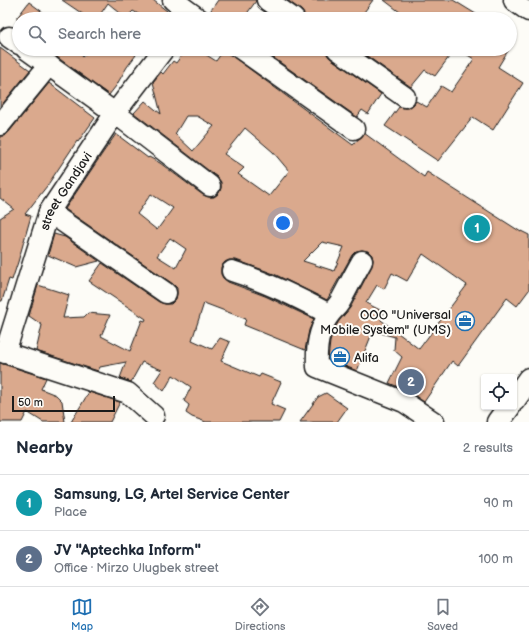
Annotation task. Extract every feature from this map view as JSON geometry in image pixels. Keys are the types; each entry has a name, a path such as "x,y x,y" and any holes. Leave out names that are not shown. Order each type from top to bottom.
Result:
{"main road":[{"path":"515,0 529,10"},
{"path":"517,396 529,379"},
{"path":"498,422 507,410"}],"street":[{"path":"173,0 193,12"},
{"path":"268,0 284,12"},
{"path":"36,56 115,113 210,186"},
{"name":"street Gandjavi","path":"2,352 49,212 115,113 159,56"},
{"path":"251,56 354,129"},
{"path":"347,56 405,97"},
{"path":"0,125 49,65"},
{"path":"49,212 166,293"},
{"path":"362,262 350,281 339,304 329,314 319,334 316,354 317,367 404,402 434,422"},
{"path":"232,271 258,279 329,314"},
{"path":"2,352 128,393 154,416"}],"building":[{"path":"62,0 153,0 168,12 119,12 108,3 102,12 80,12"},
{"path":"218,0 256,0 248,12 210,12"},
{"path":"287,0 373,0 364,12 302,12"},
{"path":"384,0 453,0 473,12 400,12"},
{"path":"29,2 43,12 21,12"},
{"path":"0,48 30,70 0,107"},
{"path":"56,56 135,56 109,95"},
{"path":"181,56 208,56 216,61 220,56 232,56 353,145 364,133 424,177 427,172 521,232 529,235 529,290 517,306 507,298 458,366 452,361 424,402 408,391 389,383 402,357 394,350 395,337 373,331 357,371 328,359 333,331 350,308 372,266 372,255 368,251 362,250 356,251 352,255 327,300 274,274 236,260 229,260 221,267 221,274 228,282 265,296 314,319 309,330 305,350 244,325 246,319 204,303 192,340 212,349 220,338 230,342 221,361 259,377 261,374 281,382 271,404 285,410 279,422 206,422 186,413 189,405 184,401 191,387 173,375 164,391 154,382 162,370 142,362 131,382 120,378 126,362 100,367 98,371 36,351 42,325 29,316 38,285 69,295 63,318 84,317 88,313 110,315 101,336 130,351 142,320 145,321 146,319 89,281 102,263 159,302 171,304 176,299 177,288 173,284 65,209 116,134 148,158 149,157 160,163 203,195 214,197 219,193 221,182 217,177 134,113 145,101 161,114 153,82 161,72 163,74 173,61 176,63","holes":["186,116 197,116 214,126 193,151 175,134","245,128 273,152 289,171 269,196 238,174 244,168 224,154","151,194 173,208 157,230 137,214","170,238 186,249 176,268 157,256","322,242 344,247 334,271 303,261","423,254 467,285 419,349 381,320 384,312 366,303 377,285 384,289 392,273 407,281"]},
{"path":"271,56 328,56 381,94 368,114 362,110 357,117"},
{"path":"367,56 450,56 435,76 425,70 411,87"},
{"path":"469,56 505,56 498,67 523,83 493,130 473,117 438,161 385,126 399,107 409,108 416,101 427,107 441,86 451,92 474,59"},
{"path":"49,83 95,118 78,142 77,141 47,186 25,214 31,216 18,262 12,280 9,279 2,301 0,301 0,218 14,209 0,198 0,136 4,136 9,132"},
{"path":"54,234 65,237 99,261 76,267 48,255"},
{"path":"0,363 46,378 41,389 56,395 62,401 65,422 43,422 27,412 22,422 0,422"},
{"path":"89,392 120,402 110,422 71,422"},
{"path":"326,393 347,408 337,422 300,422 318,397"}],"place":[{"name":"Samsung, LG, Artel Service Center","path":"477,228"},
{"name":"ООО \"Universal Mobile System\" (UMS)","path":"465,321"},
{"name":"Alifa","path":"340,357"},
{"name":"JV \"Aptechka Inform\"","path":"411,382"}]}
